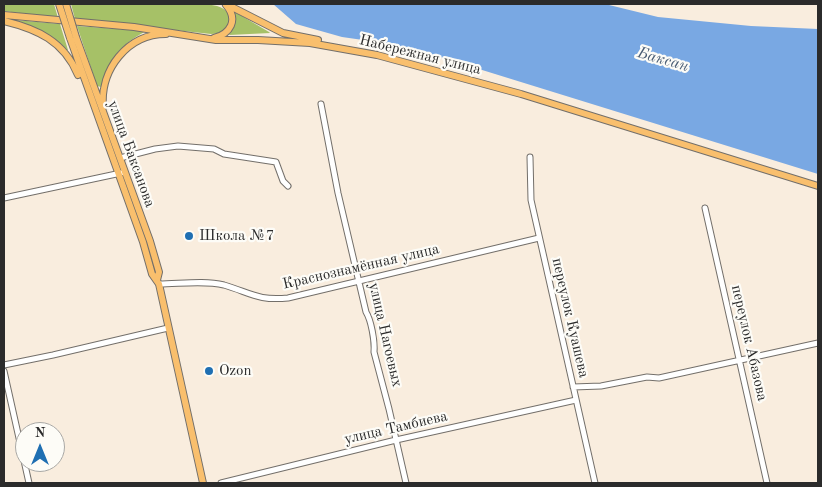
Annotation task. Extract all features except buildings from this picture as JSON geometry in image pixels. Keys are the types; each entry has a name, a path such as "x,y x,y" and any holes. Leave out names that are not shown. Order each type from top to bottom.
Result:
{"main road":[{"path":"59,4 73,37"},
{"path":"66,4 73,37"},
{"path":"207,38 222,36 232,25 231,11 225,4"},
{"path":"225,4 283,33 377,55"},
{"name":"Набережная улица","path":"4,15 142,28 225,40 288,41 377,55 521,94 818,186"},
{"path":"4,21 33,29 55,43 70,59 89,94"},
{"path":"104,116 102,96 104,86 112,65 122,53 132,44 148,36 184,35"},
{"name":"улица Баксанова","path":"73,37 89,94 121,172 152,274 158,282 203,483"},
{"name":"улица Баксанова","path":"73,37 120,158 121,172"}],"street":[{"name":"улица Нагоевых","path":"321,104 338,194 366,312 371,319 371,330 375,343 374,352 406,483"},
{"path":"120,158 155,149 178,146 214,149 224,154 276,162 283,181 288,186"},
{"name":"переулок Куашева","path":"530,157 531,200 595,483"},
{"path":"4,198 121,172"},
{"name":"переулок Абазова","path":"705,208 767,483"},
{"name":"Краснознамённая улица","path":"158,282 224,285 255,297 288,298 540,238"},
{"path":"4,365 168,328"},
{"path":"573,387 601,386 647,378 659,378 818,343"},
{"path":"4,371 29,483"},
{"name":"улица Тамбиева","path":"221,483 396,440 576,400"}],"green space":[{"path":"4,4 54,4 58,18 4,11"},
{"path":"71,4 204,4 223,9 227,12 229,22 223,30 211,34 75,19"},
{"path":"235,12 270,33 229,35 234,26"},
{"path":"4,19 60,24 68,50 66,51 52,38 38,29"},
{"path":"77,26 146,31 122,47 108,68 101,87 97,86"}],"water":[{"name":"Баксан","path":"273,4 605,4 658,17 751,26 818,29 818,174 424,52 342,37 296,24"}],"place":[{"name":"Школа №7","path":"189,236"},
{"name":"Ozon","path":"209,371"}]}
